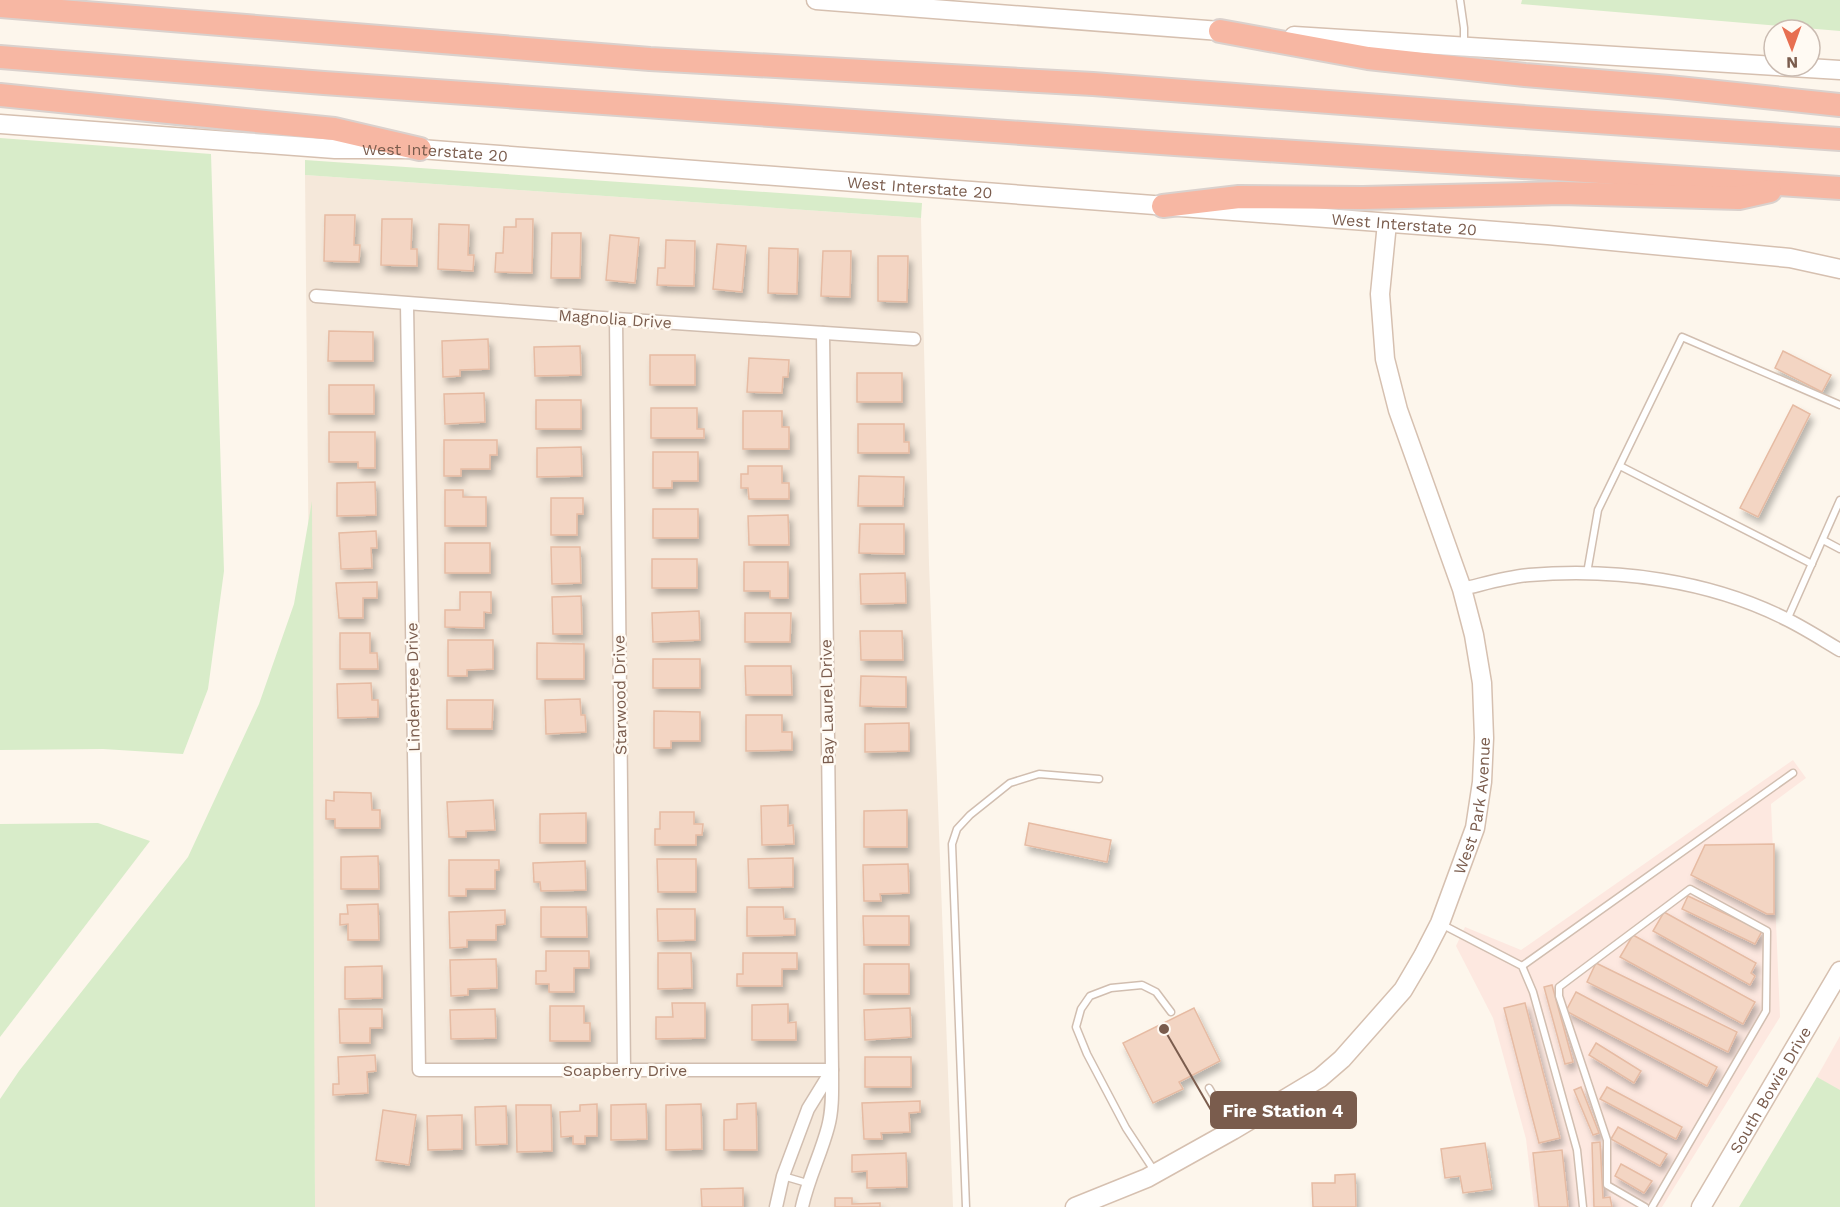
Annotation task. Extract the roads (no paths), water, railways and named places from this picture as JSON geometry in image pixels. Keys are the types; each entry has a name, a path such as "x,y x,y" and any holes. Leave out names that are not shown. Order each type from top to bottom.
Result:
{"highway":[{"path":"0,6 650,59 1093,84 1511,117 1840,139"},
{"path":"1220,31 1379,59 1840,105"},
{"path":"0,57 573,101 1840,188"},
{"path":"0,95 333,129 420,149"},
{"path":"1163,206 1239,197 1363,198 1561,193 1739,198 1795,185"}],"main road":[{"path":"816,0 1220,31 1840,70"},
{"path":"863,4 895,0"},
{"path":"979,0 1031,16"},
{"name":"West Interstate 20","path":"0,124 335,149 420,149 1548,235 1790,258 1840,269"},
{"name":"West Park Avenue","path":"1075,1207 1156,1173 1320,1078 1342,1059 1403,990 1440,923 1475,828 1484,738 1482,683 1474,635 1462,589 1398,410 1385,359 1380,294 1387,223"},
{"path":"1790,258 1840,262"},
{"name":"South Bowie Drive","path":"1701,1207 1840,971"}],"street":[{"name":"Magnolia Drive","path":"316,296 914,339"},
{"name":"Lindentree Drive","path":"407,304 419,1070"},
{"name":"Starwood Drive","path":"616,319 624,1070"},
{"name":"Bay Laurel Drive","path":"802,1207 807,1183 829,1126 832,1105 823,333"},
{"path":"1462,589 1527,575 1587,573 1664,580 1726,595 1787,620 1840,650"},
{"name":"Soapberry Drive","path":"419,1070 831,1070"},
{"path":"776,1207 783,1176 808,1109 831,1070"}],"lane":[{"path":"1460,0 1464,47"},
{"path":"1587,573 1598,510 1682,337 1840,405"},
{"path":"1620,466 1812,564"},
{"path":"1787,620 1840,500"},
{"path":"1822,540 1840,549"},
{"path":"1522,966 1793,773"},
{"path":"966,1207 952,844 957,829 970,815 1010,783 1039,774 1099,779"},
{"path":"1646,1207 1607,1185 1607,1140 1559,996 1559,987 1690,889 1767,931 1766,1011 1652,1207"},
{"path":"1440,923 1522,966 1533,992 1577,1150 1583,1207"},
{"path":"1156,1173 1126,1128 1087,1054 1076,1027 1081,1009 1090,996 1111,988 1142,985 1156,992 1171,1012"},
{"path":"1209,1088 1233,1130"},
{"path":"783,1176 807,1183"}],"place":[{"name":"Fire Station 4","path":"1164,1029"}]}
